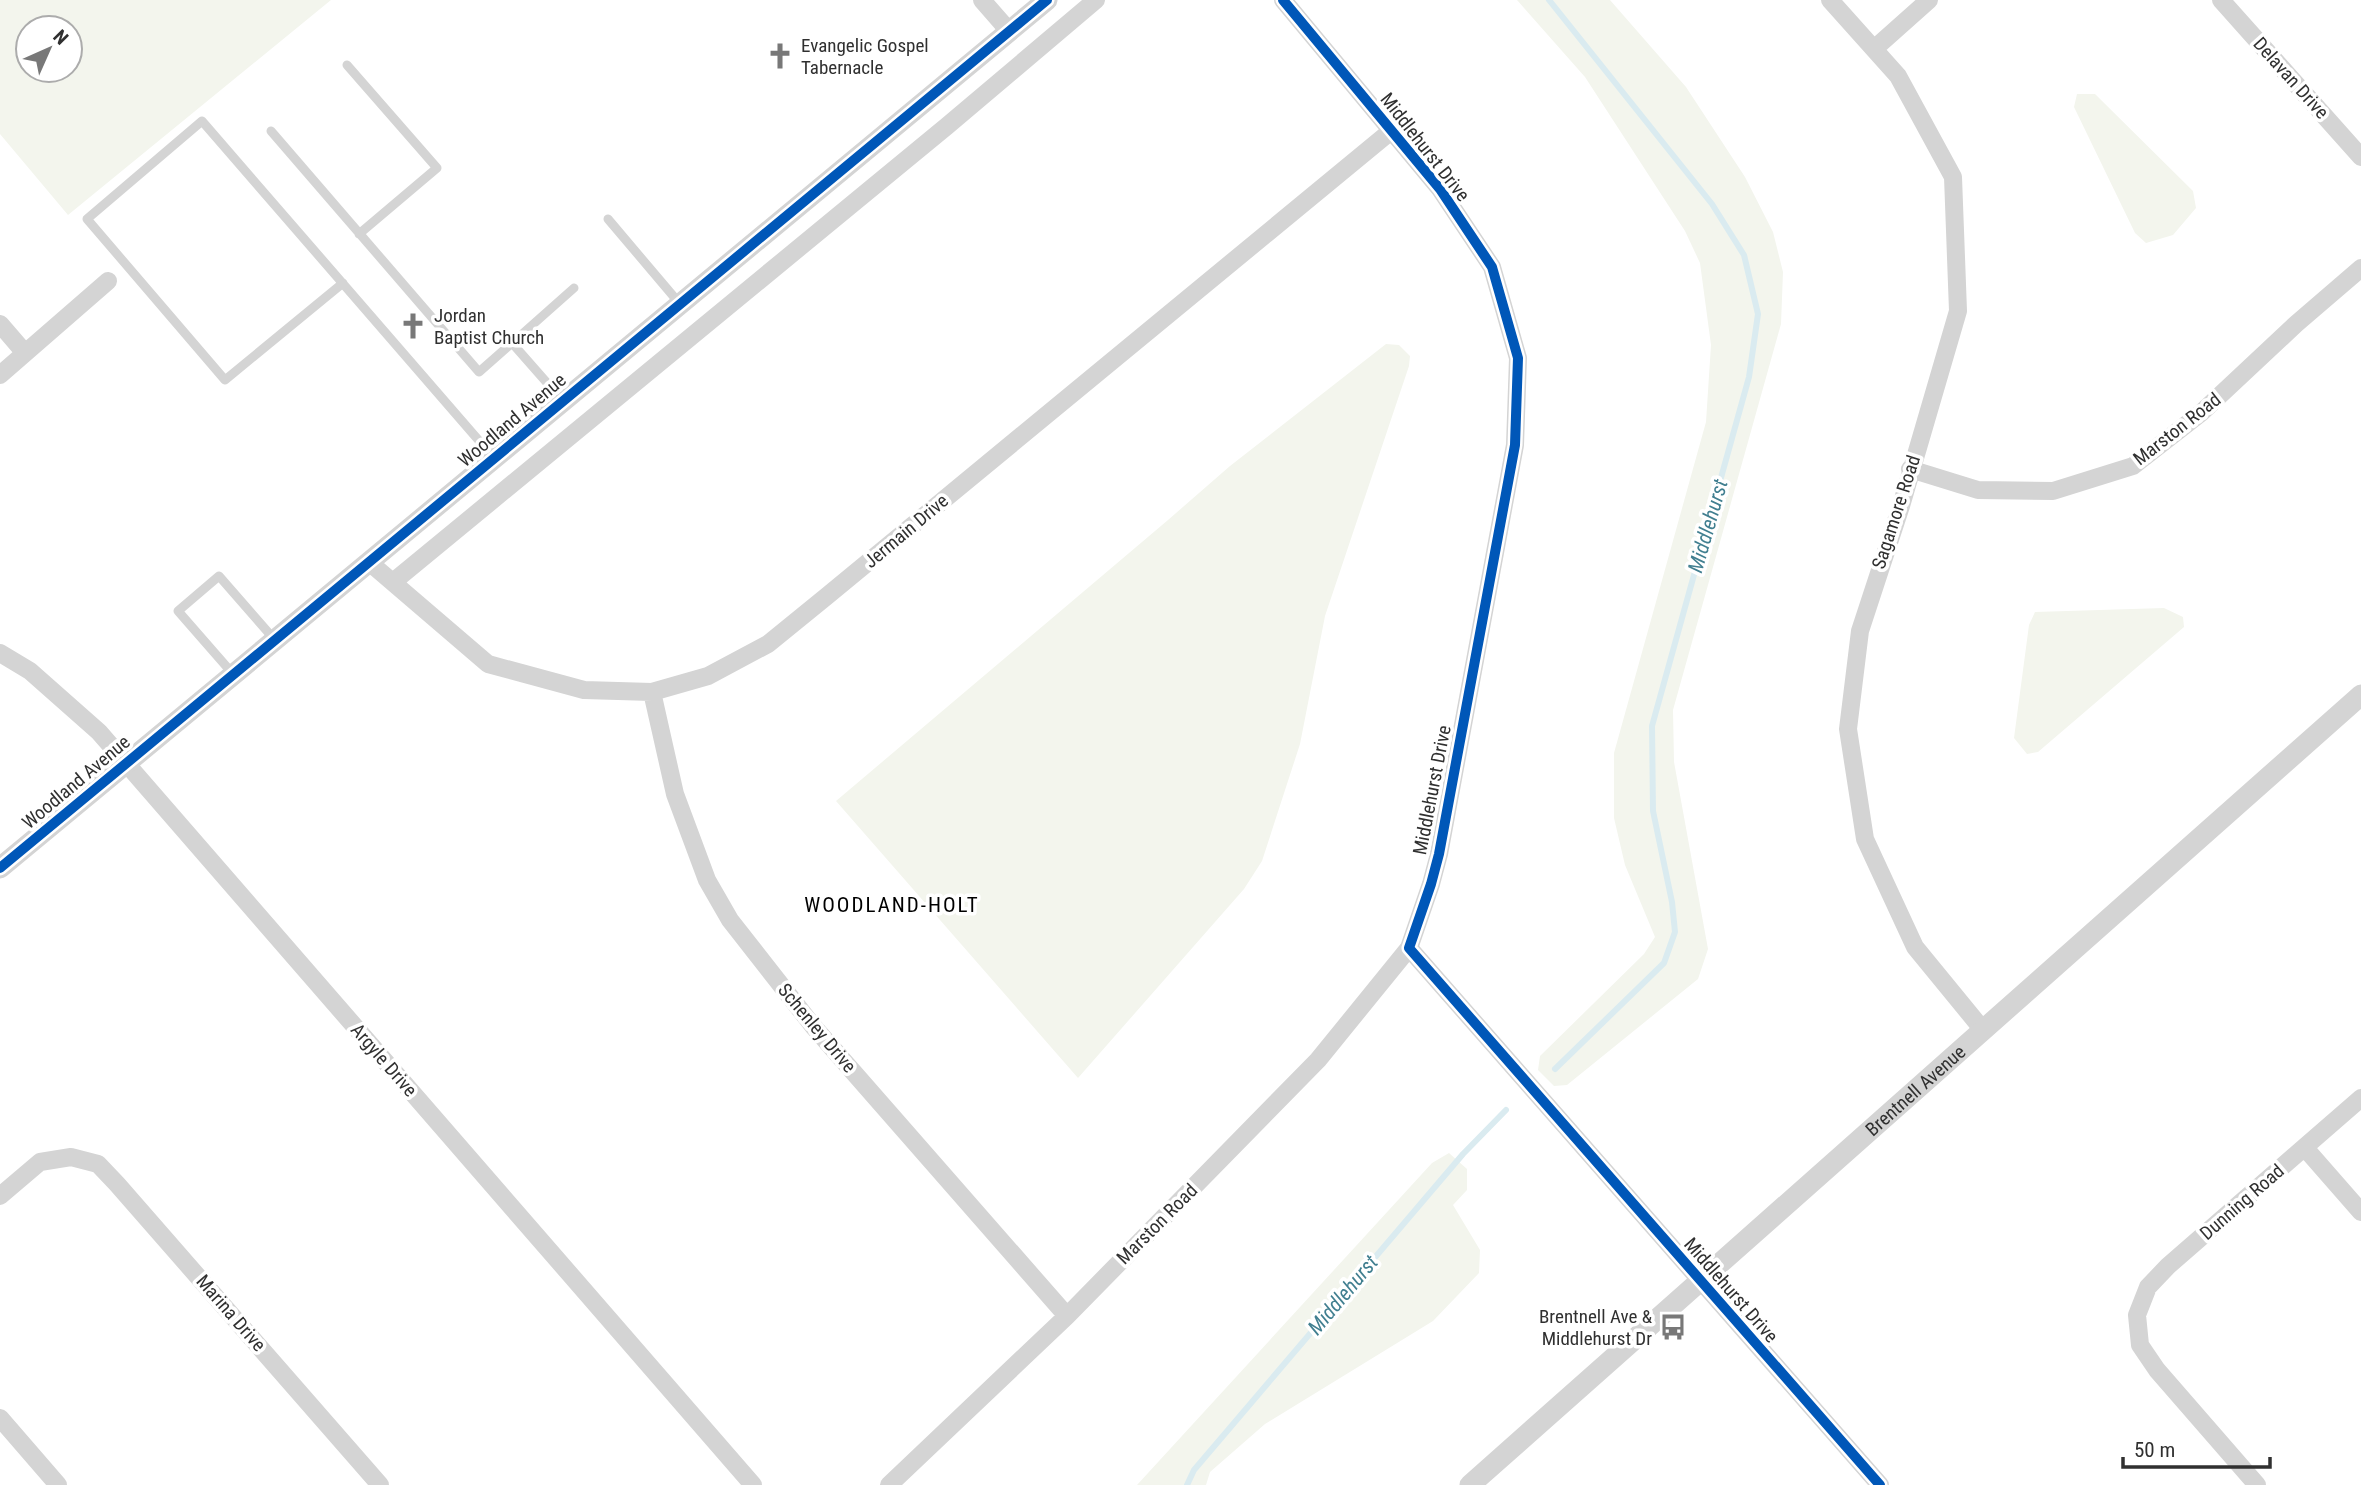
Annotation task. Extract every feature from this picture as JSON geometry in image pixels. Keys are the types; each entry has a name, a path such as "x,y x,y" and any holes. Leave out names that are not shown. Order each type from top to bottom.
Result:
{"street":[{"path":"982,0 1009,31"},
{"name":"Woodland Avenue","path":"0,868 1047,0"},
{"path":"393,582 1096,0"},
{"name":"Middlehurst Drive","path":"1283,0 1440,189 1492,268 1518,358 1515,445 1499,533 1439,854 1409,948 1700,1283 1880,1485"},
{"name":"Sagamore Road","path":"1830,0 1898,76 1953,177 1958,311 1860,631 1848,729 1865,839 1916,947 1983,1030"},
{"path":"1874,49 1929,0"},
{"name":"Delavan Drive","path":"2221,0 2361,157"},
{"name":"Jermain Drive","path":"369,562 488,664 584,690 652,692 708,676 768,644 1391,131"},
{"name":"Marston Road","path":"1910,469 1978,490 2053,491 2133,466 2201,413 2296,324 2361,268"},
{"path":"0,375 108,281"},
{"path":"0,324 25,353"},
{"name":"Argyle Drive","path":"0,653 40,680 99,732 753,1485"},
{"name":"Schenley Drive","path":"652,692 675,794 707,880 730,920 813,1026 1067,1316"},
{"name":"Brentnell Avenue","path":"1470,1485 2361,695"},
{"name":"Marston Road","path":"889,1485 1067,1316 1318,1060 1409,948"},
{"name":"Dunning Road","path":"2257,1485 2157,1370 2140,1345 2137,1315 2148,1287 2168,1266 2361,1098"},
{"path":"2305,1147 2361,1212"},
{"name":"Marina Drive","path":"0,1196 40,1162 71,1157 97,1164 380,1485"},
{"path":"0,1418 58,1485"}],"lane":[{"path":"347,65 437,168 359,234"},
{"path":"343,283 225,380 87,219 202,121 343,283 494,458"},
{"path":"271,131 479,372 574,288"},
{"path":"608,219 680,304"},
{"path":"512,342 563,401"},
{"path":"233,674 178,611 219,576 275,640"}],"shaded area":[{"path":"0,0 331,0 68,215 0,134"},
{"path":"1517,0 1610,0 1686,87 1745,177 1773,232 1783,272 1781,324 1673,710 1674,762 1708,949 1698,979 1567,1085 1554,1086 1538,1070 1540,1056 1644,954 1655,937 1625,865 1614,818 1614,753 1706,422 1711,345 1700,263 1685,231 1585,77"},
{"path":"2077,94 2095,94 2193,191 2196,208 2173,235 2146,243 2135,233 2074,107"},
{"path":"1386,344 1399,345 1410,356 1409,366 1325,616 1300,744 1262,861 1244,889 1078,1078 836,801 1230,466"},
{"path":"2164,608 2183,617 2184,627 2038,752 2027,754 2014,738 2029,625 2035,612"},
{"path":"1449,1153 1467,1169 1467,1190 1453,1205 1480,1250 1479,1273 1433,1321 1265,1424 1210,1472 1206,1485 1137,1485 1432,1163"}],"waterway":[{"name":"Middlehurst","path":"1549,0 1712,204 1744,255 1758,314 1749,377 1652,726 1653,811 1672,902 1675,932 1664,963 1555,1069"},
{"name":"Middlehurst","path":"1187,1485 1194,1470 1463,1154 1506,1110"}],"cycle path":[{"path":"0,868 1047,0"},
{"path":"1283,0 1440,189 1492,267 1518,358 1515,445 1439,854 1409,948 1880,1485"}],"place":[{"name":"Evangelic Gospel Tabernacle","path":"780,56"},
{"name":"Jordan Baptist Church","path":"413,326"},
{"name":"Brentnell Ave & Middlehurst Dr","path":"1673,1327"}],"district":[{"name":"WOODLAND-HOLT","path":"892,905"}]}
